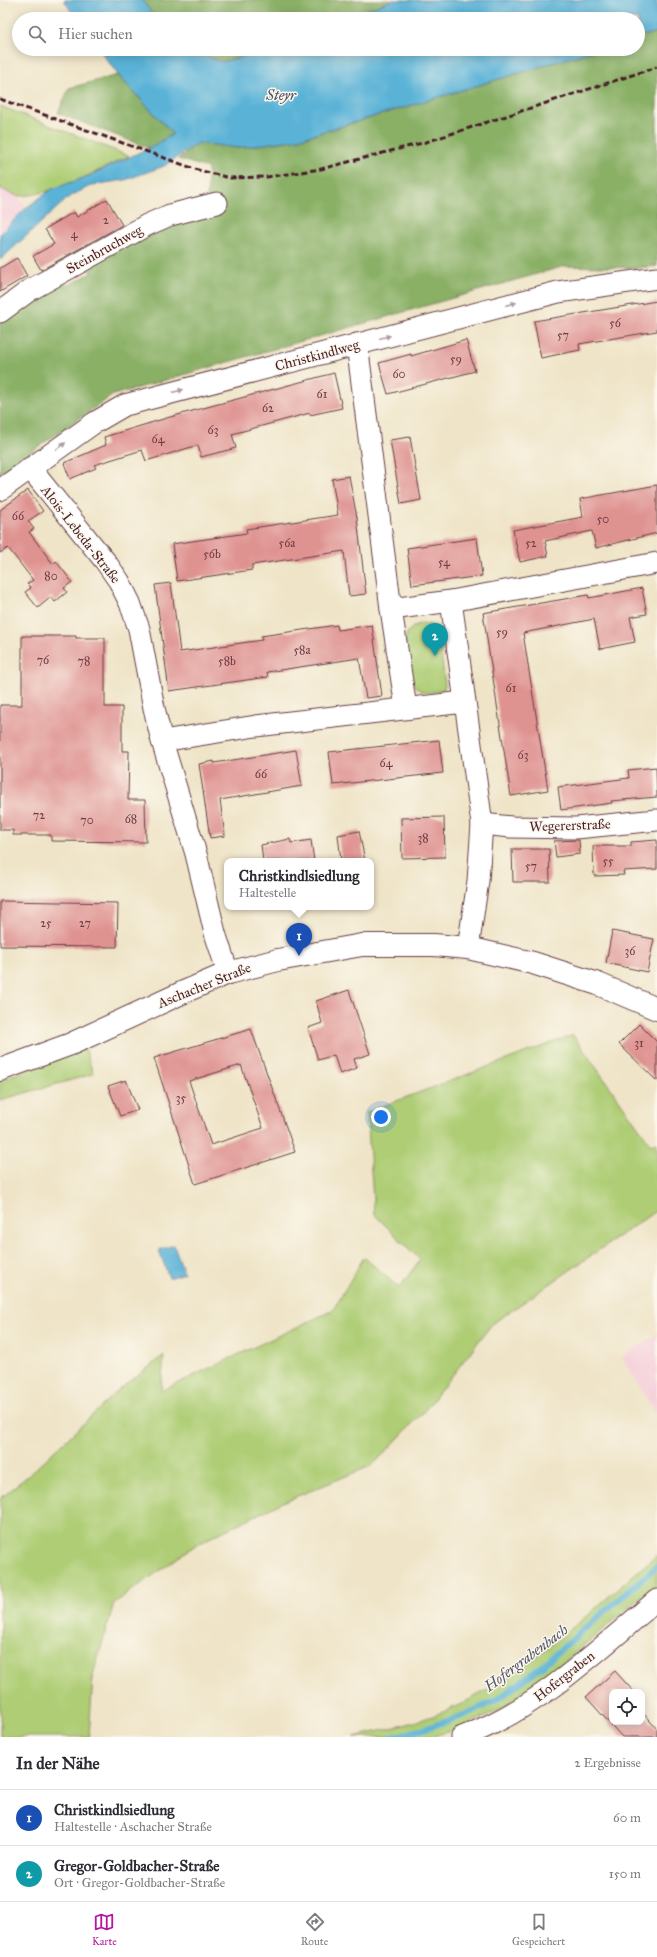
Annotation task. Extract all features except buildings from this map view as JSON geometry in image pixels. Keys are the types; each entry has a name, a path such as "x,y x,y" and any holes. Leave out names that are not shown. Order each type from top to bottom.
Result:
{"street":[{"name":"Steinbruchweg","path":"0,312 30,290 147,225 170,216 217,203"},
{"name":"Christkindlweg","path":"0,490 94,422 125,405 558,292 657,278"},
{"path":"357,344 391,609 406,708"},
{"name":"Alois-Lebeda-Straße","path":"30,468 105,561 119,581 130,603 139,629 162,741 196,854 215,933 228,973"},
{"path":"391,609 451,600 657,563"},
{"path":"451,600 482,824 478,881 468,948"},
{"path":"162,741 256,726 464,702"},
{"name":"Wegererstraße","path":"482,824 511,827 576,828 657,820"},
{"name":"Aschacher Straße","path":"0,1070 71,1044 186,990 228,973 278,960 362,945 434,945 468,948 533,963 598,984 657,1009"},
{"name":"Hofergraben","path":"462,1737 483,1729 524,1707 585,1661 657,1600"}],"shaded area":[{"path":"0,188 18,196 26,208 0,234"},
{"path":"657,1335 657,1415 622,1357"}],"green space":[{"path":"142,0 393,0 361,12 151,12"},
{"path":"657,32 657,266 637,268 565,266 113,395 0,473 0,320 64,282 67,286 91,273 87,264 174,223 207,214 208,168 178,159 198,143 238,148 299,139 576,56 645,56 645,35"},
{"path":"206,56 245,56 222,62"},
{"path":"118,75 173,134 149,148 58,113 69,88"},
{"path":"0,106 129,156 76,181 48,191 18,196 0,188"},
{"path":"422,623 434,626 438,630 445,684 444,689 434,692 421,691 416,687 409,666 406,636 410,629"},
{"path":"573,1035 651,1145 657,1143 657,1210 492,1324 427,1408 373,1465 283,1502 197,1544 114,1603 93,1675 89,1737 0,1737 0,1499 29,1475 119,1390 164,1355 161,1391 333,1310 364,1257 399,1288 420,1260 374,1214 367,1112"},
{"path":"85,1048 93,1074 0,1100 0,1080"},
{"path":"657,1555 657,1584 538,1684 496,1712 463,1727 431,1737 354,1737 434,1716 486,1691 537,1656"}],"water":[{"path":"64,0 142,0 151,12 72,12"},
{"path":"393,0 657,0 657,32 645,35 645,12 361,12"},
{"name":"Steyr","path":"104,56 206,56 222,62 245,56 576,56 299,139 238,148 198,143 164,166 125,180 92,185 69,197 0,260 0,234 26,208 52,189 84,178 149,148 173,134 118,75"},
{"path":"174,1245 184,1273 169,1278 159,1250"}],"waterway":[{"name":"Hofergrabenbach","path":"392,1737 421,1730 462,1716 497,1700 543,1665 657,1566"}],"railway":[{"path":"0,99 198,170 230,178 267,177 321,169 426,142 657,67"}],"place":[{"name":"Gregor-Goldbacher-Straße","path":"435,656"},
{"name":"Christkindlsiedlung","path":"299,956"}]}
